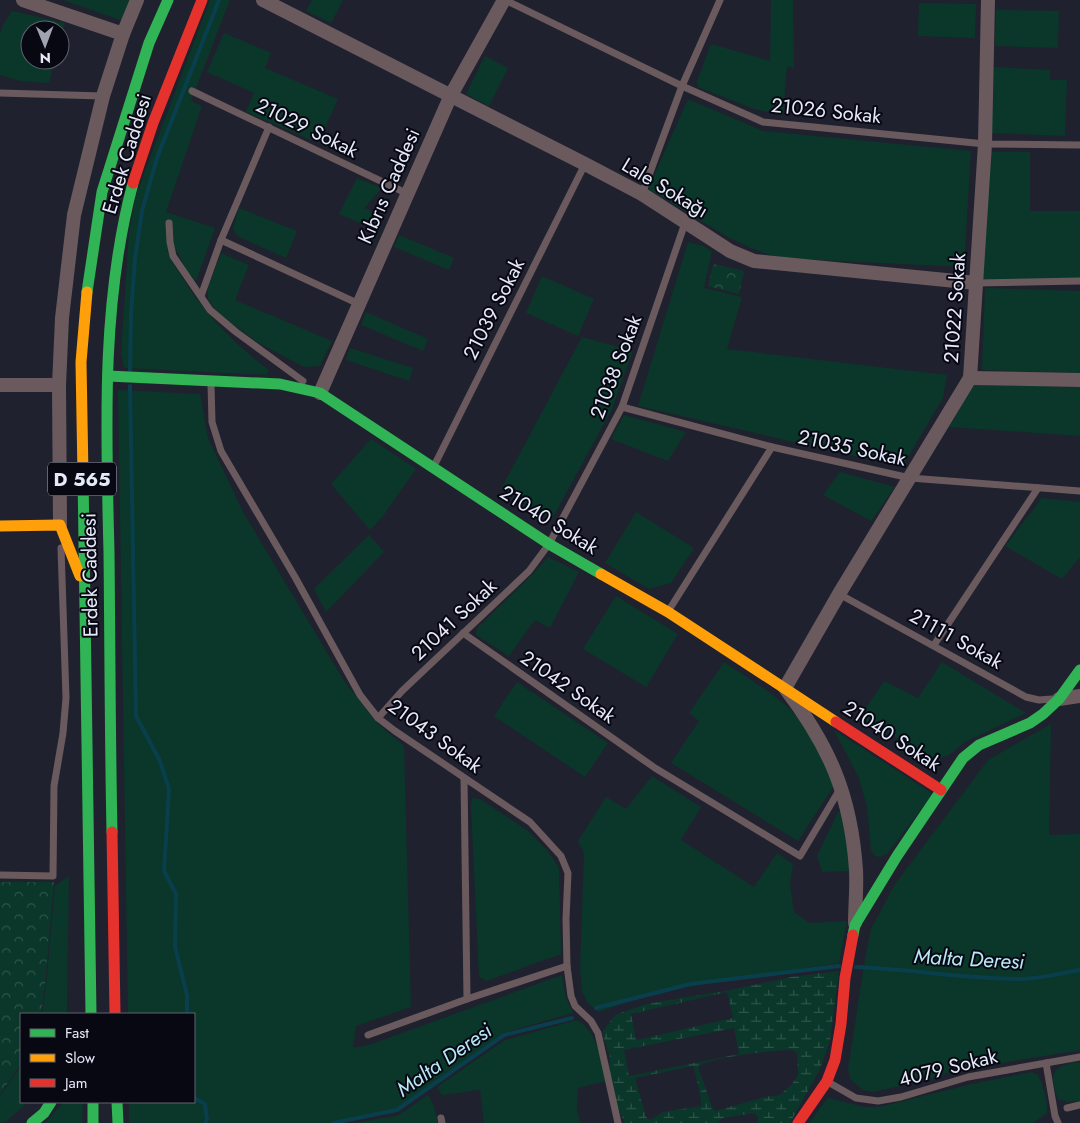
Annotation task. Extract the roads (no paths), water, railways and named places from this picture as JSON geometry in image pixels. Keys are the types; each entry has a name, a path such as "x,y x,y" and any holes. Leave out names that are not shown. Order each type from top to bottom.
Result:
{"main road":[{"name":"Erdek Caddesi","path":"91,1013 81,362 89,276 102,192 136,83 168,0"},
{"name":"Erdek Caddesi","path":"115,1013 108,376 111,316 129,198 150,133 202,0"},
{"name":"21040 Sokak","path":"108,376 280,384 320,393 549,544 668,612 941,790"},
{"path":"0,526 60,525 84,587"},
{"path":"798,1123 827,1081 835,1060 841,1024 845,978 854,925 897,856 963,758 979,745 1030,723 1052,708 1080,670"},
{"name":"D 565","path":"81,1013 90,970"},
{"path":"32,1123 44,1113 50,1103"},
{"path":"92,1103 93,1123"},
{"path":"117,1103 118,1123"}],"street":[{"path":"23,0 123,34"},
{"path":"60,525 59,385 62,318 74,215 103,96 123,34 137,0"},
{"name":"Lale Sokağı","path":"263,0 642,194 730,251 754,261 976,283"},
{"name":"Kıbrıs Caddesi","path":"320,393 451,95 504,0"},
{"name":"21022 Sokak","path":"785,688 970,378 985,144 988,0"},
{"path":"970,378 1080,380"},
{"path":"0,385 59,385"},
{"path":"785,688 807,716 826,750 841,786 851,826 856,871 854,925"},
{"path":"1059,699 1080,696"}],"lane":[{"name":"21026 Sokak","path":"504,0 682,86 763,122 985,144 1080,145"},
{"path":"642,194 682,86 720,0"},
{"name":"21029 Sokak","path":"192,91 408,194"},
{"path":"0,94 103,96"},
{"path":"201,296 221,240 269,127"},
{"name":"21039 Sokak","path":"433,468 585,164"},
{"path":"170,223 170,242 173,256 210,310 236,332 320,393"},
{"name":"21038 Sokak","path":"549,544 622,407 685,223"},
{"path":"221,240 359,304"},
{"name":"Lale Sokağı","path":"976,283 1080,281"},
{"name":"21043 Sokak","path":"211,381 212,422 221,451 295,577 360,695 378,718 395,731 530,822 561,856 568,872 566,919 570,996 575,1006 591,1021 598,1033 618,1123"},
{"name":"21035 Sokak","path":"622,407 772,447 910,478 1080,491"},
{"path":"668,612 772,447"},
{"path":"934,645 1038,488"},
{"path":"0,875 53,876 54,786 63,733 66,698 60,525"},
{"name":"21041 Sokak","path":"378,718 402,691 529,571 549,544"},
{"name":"21111 Sokak","path":"840,594 1026,698 1039,700 1059,699"},
{"name":"21042 Sokak","path":"463,633 655,768 800,856 841,786"},
{"path":"464,778 466,999"},
{"path":"368,1035 466,999 567,966"},
{"name":"4079 Sokak","path":"827,1081 856,1098 878,1101 900,1097 968,1077 1080,1057"},
{"path":"1046,1063 1055,1116 1058,1123"},
{"path":"1067,1108 1080,1105"}],"waterway":[{"path":"130,370 131,314 135,259 142,211 157,158 219,0"},
{"path":"130,386 136,716 160,761 169,789 164,871 176,894 175,947 187,995 187,1013"},
{"name":"Malta Deresi","path":"596,1008 690,984 839,966"},
{"name":"Malta Deresi","path":"856,967 1020,979 1080,970"},
{"name":"Malta Deresi","path":"333,1123 397,1110 504,1035 572,1018"},
{"path":"195,1099 205,1104 207,1120 205,1123"}]}
